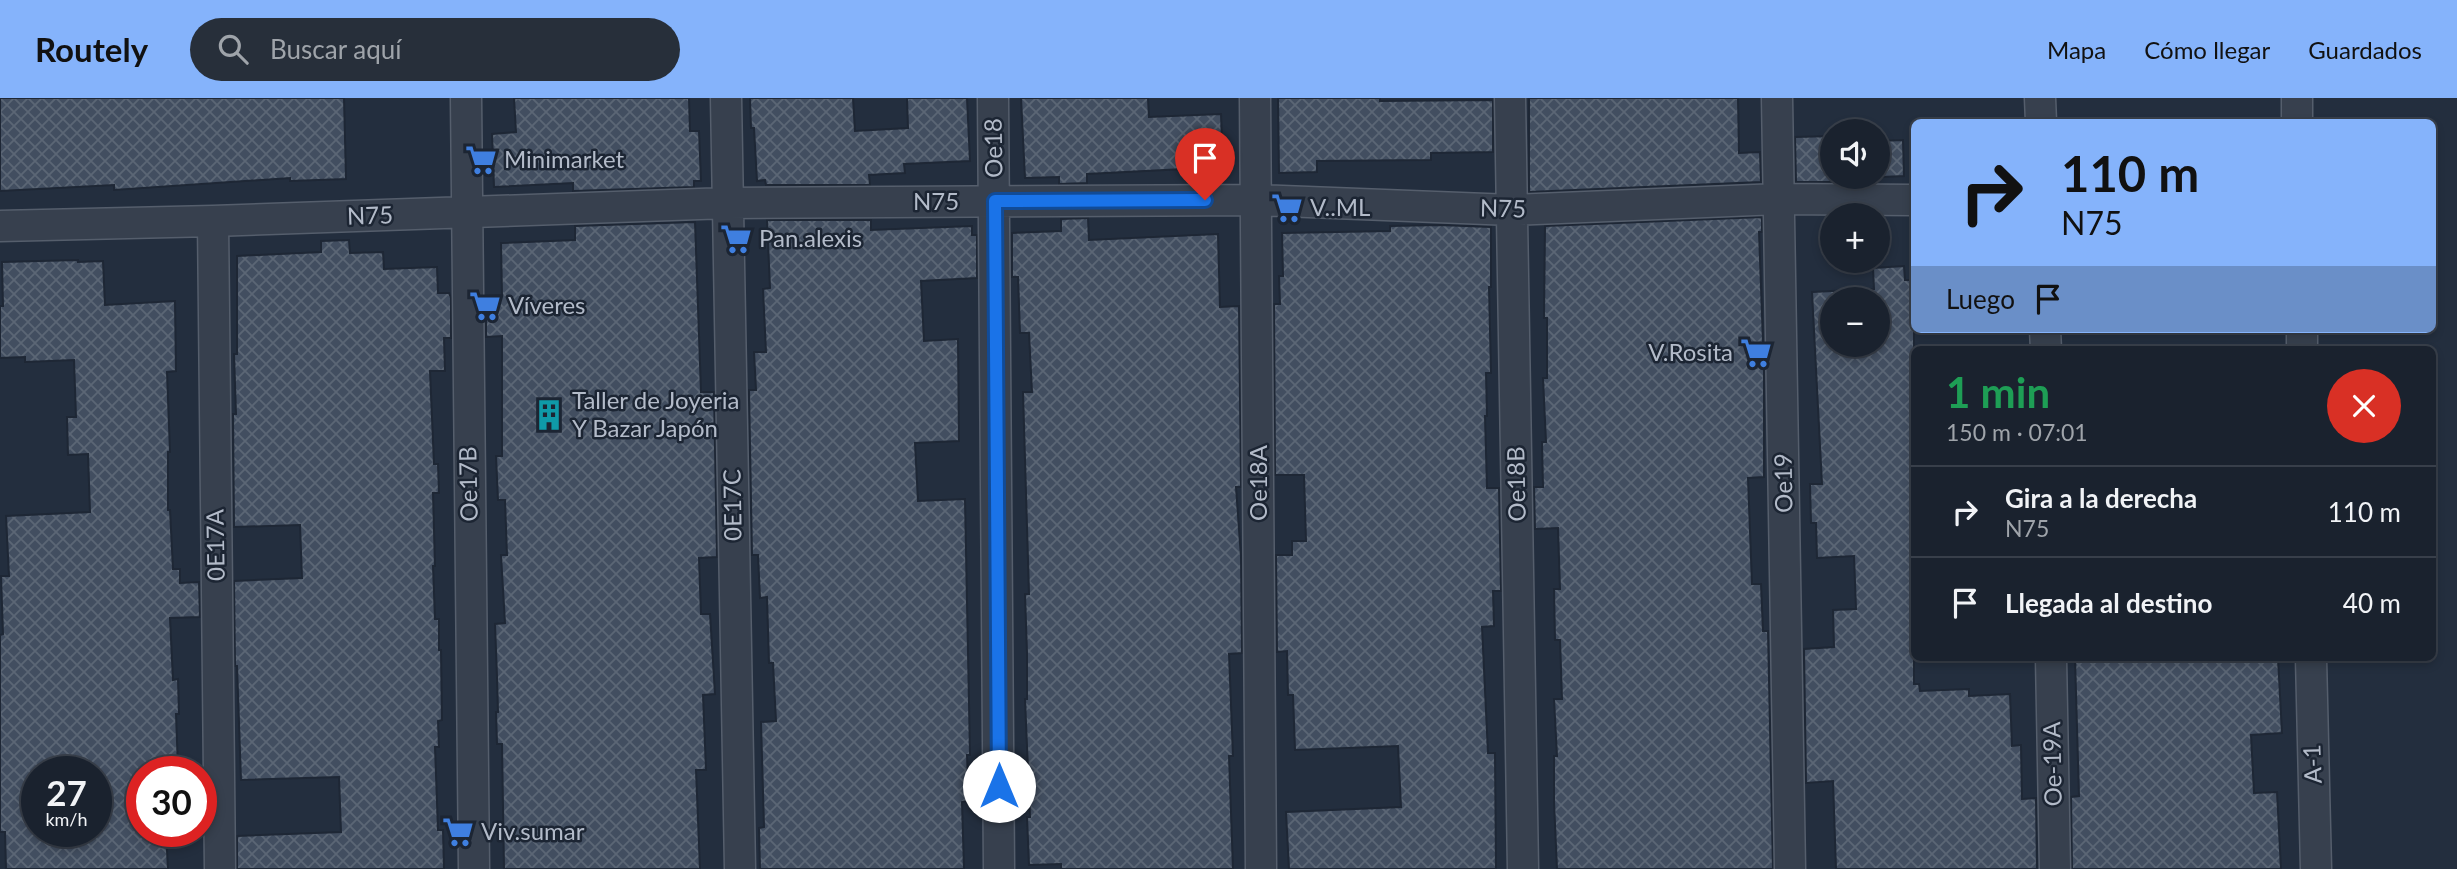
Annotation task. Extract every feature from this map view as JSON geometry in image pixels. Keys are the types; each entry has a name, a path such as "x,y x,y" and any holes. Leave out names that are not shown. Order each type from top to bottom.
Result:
{"street":[{"name":"Oe17B","path":"466,98 474,869"},
{"name":"0E17C","path":"726,98 740,869"},
{"name":"Oe18","path":"993,98 999,869"},
{"name":"Oe18A","path":"1255,98 1258,200 1261,869"},
{"name":"Oe18B","path":"1510,98 1523,869"},
{"name":"Oe19","path":"1777,98 1790,869"},
{"path":"2040,98 2041,119"},
{"path":"2297,98 2297,119"},
{"name":"N75","path":"0,226 728,203 1258,200 1512,210 1779,199 1911,200"},
{"name":"0E17A","path":"212,221 220,869"},
{"name":"Oe-19A","path":"2051,661 2054,869"},
{"name":"A-1","path":"2311,661 2316,869"}],"building":[{"path":"0,98 344,98 346,179 290,181 290,178 114,190 114,185 0,191"},
{"path":"514,98 689,98 690,131 699,131 701,181 694,181 694,187 573,191 573,183 494,187 492,134 516,132"},
{"path":"750,98 853,98 855,131 908,128 907,98 967,98 970,161 904,164 905,173 869,175 870,185 766,185 765,180 757,181"},
{"path":"1021,98 1148,98 1149,117 1221,114 1223,167 1087,174 1087,183 1059,184 1059,177 1025,178"},
{"path":"1278,98 1493,100 1493,152 1431,153 1431,160 1317,161 1317,172 1279,173"},
{"path":"1529,98 1738,98 1739,153 1760,152 1761,182 1529,192"},
{"path":"1820,136 1820,182 1796,182 1795,137"},
{"path":"1903,140 1904,176 1890,177 1890,141"},
{"path":"1762,217 1762,232 1759,232 1764,369 1764,477 1748,478 1752,584 1761,584 1763,631 1768,631 1773,869 1557,869 1554,699 1562,699 1560,640 1555,640 1554,589 1560,589 1558,528 1535,529 1534,487 1543,487 1542,442 1546,442 1543,378 1547,378 1547,318 1544,318 1545,226"},
{"path":"1088,218 1089,240 1218,234 1220,307 1239,306 1241,487 1236,487 1241,557 1242,653 1229,654 1233,756 1229,756 1233,869 1061,869 1061,864 1029,865 1025,594 1029,594 1023,392 1032,392 1029,333 1020,333 1018,277 1012,277 1012,233 1061,231 1061,219"},
{"path":"767,220 871,220 871,230 972,226 972,235 977,235 977,278 921,281 924,341 958,339 959,441 915,443 918,501 965,499 970,755 967,755 969,801 962,802 964,869 760,869 759,828 764,827 761,722 776,721 773,663 769,663 767,597 760,598 758,555 752,555 749,390 756,390 754,352 766,352 763,289 770,288"},
{"path":"695,222 701,392 714,392 717,557 699,558 701,614 710,614 715,694 703,695 706,770 696,770 700,869 504,869 502,744 497,744 495,624 505,623 501,555 507,555 505,500 498,500 496,456 502,456 502,336 486,337 486,296 502,295 501,243 575,240 575,226"},
{"path":"1390,226 1491,227 1491,373 1486,373 1485,416 1487,488 1499,488 1501,591 1493,591 1494,626 1482,627 1488,753 1495,753 1496,869 1289,869 1286,812 1401,807 1398,746 1295,750 1293,695 1288,695 1287,651 1277,652 1276,555 1292,555 1292,541 1306,541 1304,475 1275,475 1274,304 1280,304 1279,276 1283,276 1282,233 1390,231"},
{"path":"349,240 350,253 383,252 384,269 437,267 438,293 449,293 451,298 451,338 444,338 445,371 430,371 434,464 438,464 439,493 433,493 433,566 435,619 439,619 441,650 442,720 438,721 439,747 435,747 438,830 443,830 444,869 237,869 237,836 341,832 339,777 241,780 234,581 302,578 300,525 234,527 233,414 236,414 234,354 237,354 237,256 321,252 321,241"},
{"path":"103,261 105,305 175,301 176,371 167,372 170,452 168,510 173,569 180,569 180,583 199,582 200,617 170,618 173,680 178,679 178,756 126,756 126,847 167,847 168,869 6,869 5,832 0,832 0,635 3,634 1,576 9,576 6,516 90,512 88,454 68,455 67,417 76,417 74,360 25,362 25,357 0,358 0,306 3,306 2,262"},
{"path":"1904,266 1905,280 1911,280 1911,333 1914,333 1914,346 1911,346 1911,661 1914,661 1914,684 1919,684 1920,691 1969,689 1969,696 2010,694 2012,746 2021,745 2022,799 2036,798 2037,869 1836,869 1833,781 1806,783 1804,649 1834,647 1833,610 1856,609 1854,556 1817,558 1816,523 1811,523 1810,484 1822,484 1812,292 1820,292 1820,357 1890,357 1890,287 1874,287 1873,273 1890,273 1890,267"},
{"path":"2075,661 2278,661 2282,733 2251,735 2254,793 2277,792 2281,869 2072,869 2071,797 2079,796"}],"place":[{"name":"Minimarket","path":"481,160"},
{"name":"V..ML","path":"1287,208"},
{"name":"Pan.alexis","path":"736,239"},
{"name":"Víveres","path":"485,306"},
{"name":"V.Rosita","path":"1756,353"},
{"name":"Taller de Joyeria Y Bazar Japón","path":"549,415"},
{"name":"Viv.sumar","path":"458,832"}],"route":[{"path":"999,786 995,201 1205,200"}]}
